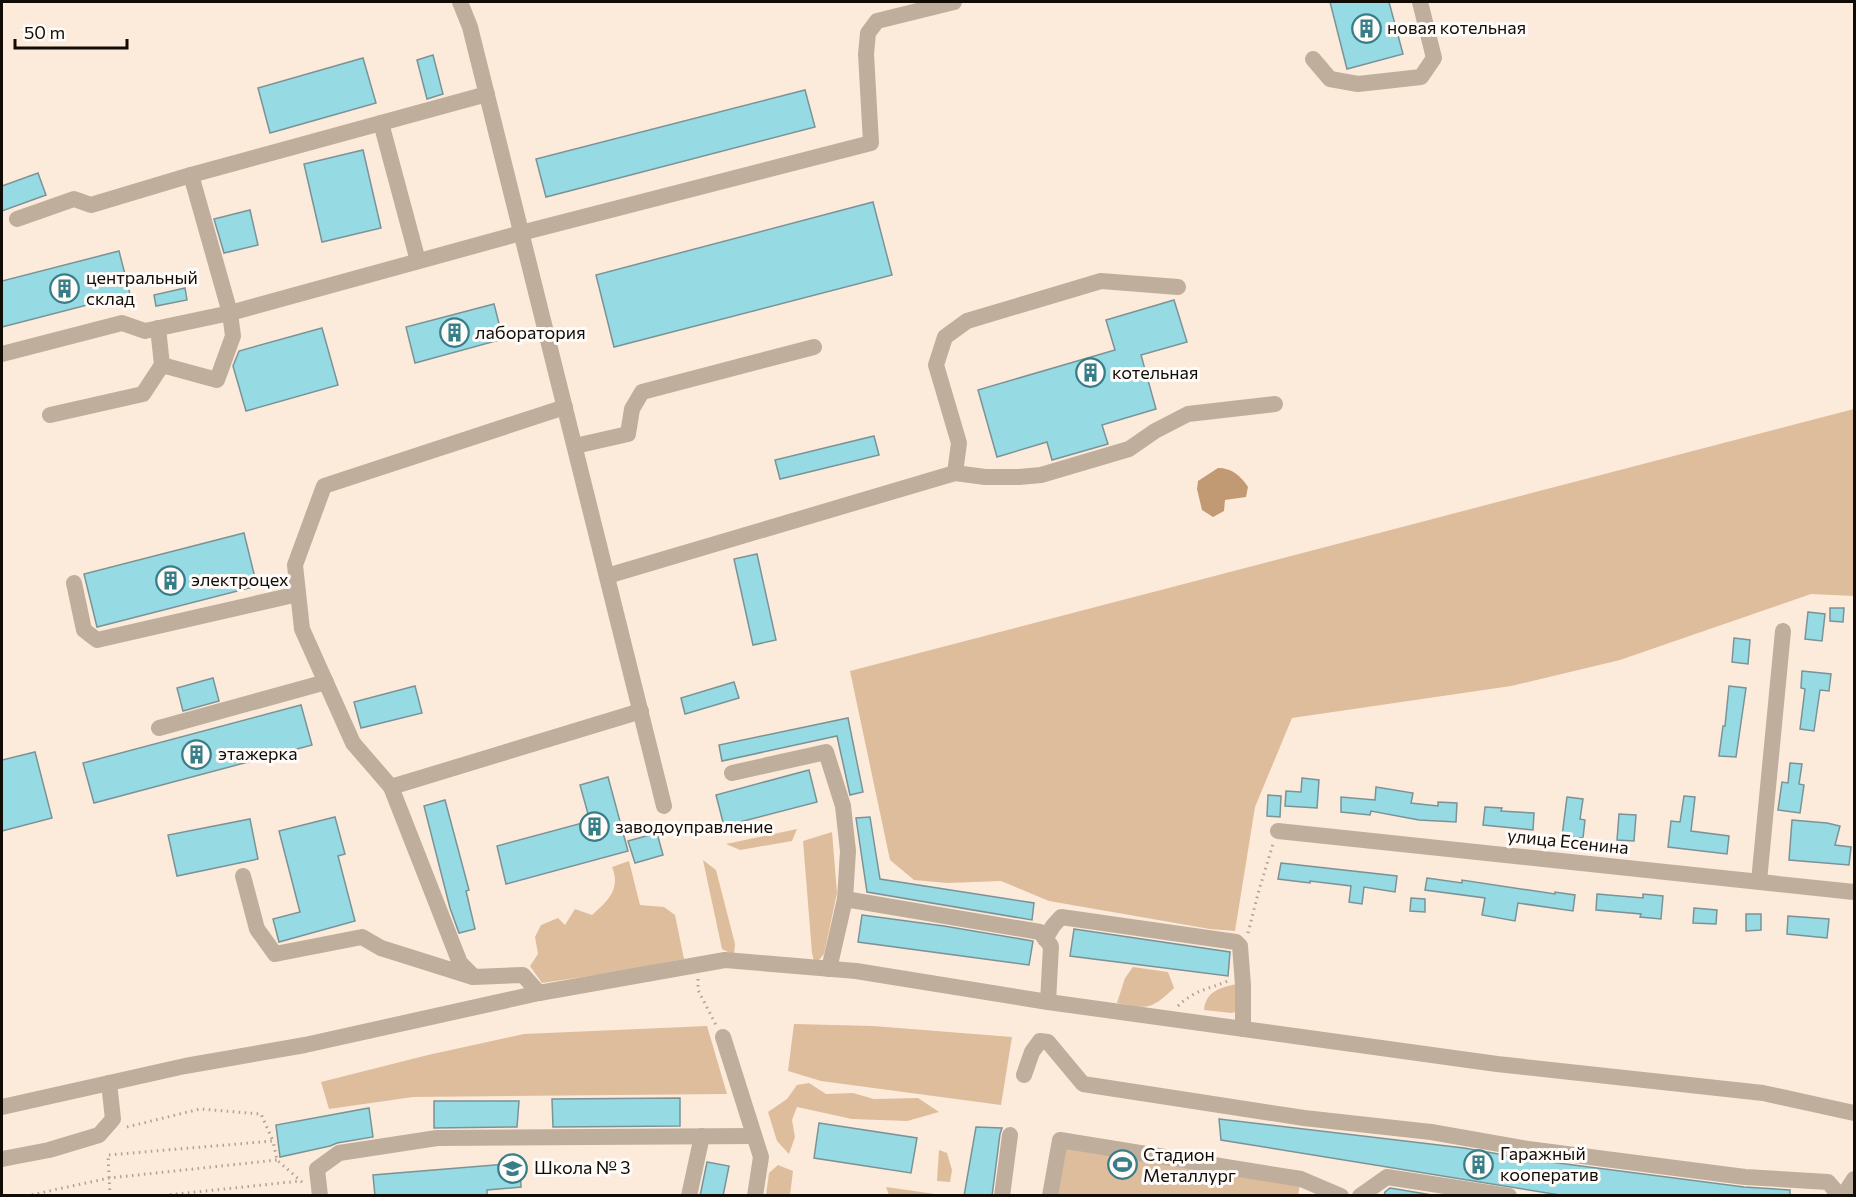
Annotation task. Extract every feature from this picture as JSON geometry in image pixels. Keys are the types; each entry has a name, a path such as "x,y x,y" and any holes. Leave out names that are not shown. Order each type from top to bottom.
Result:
{"street":[{"path":"460,2 470,27 487,93 664,806"},
{"path":"2,354 122,323 145,331 230,313 521,233 871,143 866,54 868,33 877,21 954,2"},
{"path":"1313,59 1330,79 1358,84 1421,77 1434,58 1420,2"},
{"path":"17,219 74,199 92,205 487,93"},
{"path":"381,123 418,261"},
{"path":"162,365 217,380 233,336 230,313 191,176"},
{"path":"955,473 959,443 936,365 945,338 967,321 1101,281 1178,286"},
{"path":"50,415 143,394 162,365 158,328"},
{"path":"575,446 628,434 632,409 642,392 814,347"},
{"path":"607,576 955,473 985,477 1041,475 1129,449 1155,431 1188,414 1275,404"},
{"path":"474,977 460,963 391,787 353,743 302,629 295,565 324,486 565,407"},
{"path":"74,583 84,630 97,640 298,594"},
{"path":"1759,881 1783,631"},
{"path":"159,728 326,682"},
{"path":"391,787 641,711"},
{"path":"732,773 826,752 843,806 848,851 845,899 829,969"},
{"name":"улица Есенина","path":"1278,831 1854,892"},
{"path":"243,876 257,929 275,954 362,937 381,948 474,977 523,975 539,993"},
{"path":"845,899 1040,932 1051,946 1048,1002"},
{"path":"1045,939 1061,917 1236,942 1240,946 1242,967 1243,1029"},
{"path":"2,1107 185,1066 305,1045 539,993 725,960 856,971 1048,1002 1497,1064 1763,1093 1854,1113"},
{"path":"723,1037 760,1157 755,1196"},
{"path":"1024,1075 1032,1052 1040,1041 1048,1042 1083,1084 1304,1118 1431,1132 1528,1149 1745,1177 1828,1182 1841,1196 1854,1179"},
{"path":"2,1159 49,1150 99,1135 113,1119 109,1083"},
{"path":"1002,1196 1010,1135"},
{"path":"689,1196 702,1136"},
{"path":"314,1192 317,1169 339,1153 437,1138 754,1136"},
{"path":"1050,1196 1060,1140 1301,1179 1308,1189 1341,1196"},
{"path":"1360,1196 1387,1177 1509,1196"}],"path":[{"path":"1175,1009 1185,999 1203,988 1227,982 1242,967 1258,890 1278,831"},
{"path":"697,966 698,990 723,1037"},
{"path":"119,1129 200,1109 261,1114 273,1141 277,1160 314,1192"},
{"path":"110,1196 108,1155 273,1141"},
{"path":"26,1196 109,1178 277,1160"},
{"path":"158,1196 300,1181"}],"shaded area":[{"path":"1854,409 1854,596 1811,594 1620,660 1511,686 1292,718 1255,807 1235,931 1210,929 1049,901 1001,881 948,883 914,880 890,860 850,671"},
{"path":"1218,468 1236,473 1248,487 1246,497 1225,500 1224,511 1213,517 1202,510 1197,489 1198,481"},
{"path":"797,829 792,841 740,850 726,844"},
{"path":"832,832 837,893 824,954 819,960 814,961 803,841"},
{"path":"703,860 716,870 735,944 734,955 722,949"},
{"path":"629,861 640,905 664,907 675,915 684,959 542,983 530,966 538,954 535,937 541,925 558,918 565,925 575,909 592,915 608,899 614,888 612,867"},
{"path":"1133,967 1168,972 1174,988 1160,1000 1148,1006 1117,1003 1125,978"},
{"path":"1236,984 1237,1011 1232,1013 1204,1010 1211,994"},
{"path":"794,1024 873,1026 1012,1037 1001,1105 821,1081 788,1071"},
{"path":"707,1026 727,1094 413,1097 329,1109 321,1082 524,1034"},
{"path":"809,1083 826,1094 853,1093 874,1099 918,1098 939,1112 907,1121 852,1119 797,1107 792,1120 795,1137 789,1154 777,1141 768,1112 787,1099 797,1085"},
{"name":"Стадион Металлург","path":"1065,1146 1300,1184 1298,1196 1057,1196"},
{"path":"939,1150 947,1153 952,1170 950,1182 937,1181"},
{"path":"778,1165 793,1171 790,1195 766,1195 769,1173"},
{"path":"886,1187 942,1195 889,1195"}],"building":[{"name":"новая котельная","path":"1330,2 1389,2 1403,54 1347,69"},
{"path":"433,55 443,94 427,99 417,60"},
{"path":"363,58 376,103 270,133 258,88"},
{"path":"805,90 815,127 546,197 536,159"},
{"path":"363,150 381,228 322,242 304,164"},
{"path":"38,173 46,195 2,211 2,186"},
{"path":"873,202 892,275 614,347 596,275"},
{"path":"250,210 258,245 224,253 214,219"},
{"name":"центральный склад","path":"119,251 130,294 2,327 2,281"},
{"path":"185,288 187,300 156,306 154,295"},
{"name":"котельная","path":"1174,300 1187,342 1141,355 1156,409 1102,425 1108,444 1052,460 1047,442 997,457 978,390 1115,350 1106,320"},
{"name":"лаборатория","path":"494,304 503,339 415,363 406,327"},
{"path":"322,328 338,385 246,411 233,366 239,351"},
{"path":"874,436 879,455 780,479 775,460"},
{"name":"электроцех","path":"244,533 257,586 97,627 84,574"},
{"path":"757,554 776,640 753,645 734,559"},
{"path":"1830,608 1844,608 1843,622 1830,621"},
{"path":"1808,612 1825,614 1822,641 1805,639"},
{"path":"1734,638 1750,640 1748,664 1732,662"},
{"path":"1802,671 1831,674 1829,691 1820,690 1814,731 1800,729 1805,689 1801,688"},
{"path":"213,678 219,701 183,711 177,688"},
{"path":"734,682 739,698 685,714 681,698"},
{"path":"415,686 422,713 361,728 354,702"},
{"path":"1729,686 1746,688 1736,757 1719,756"},
{"name":"этажерка","path":"301,705 312,745 94,803 83,763"},
{"path":"848,718 863,792 850,795 837,736 722,761 719,745"},
{"path":"35,752 52,818 2,831 2,760"},
{"path":"1790,763 1802,764 1799,784 1804,785 1800,813 1778,810 1782,782 1788,783"},
{"path":"809,770 817,802 724,826 716,795"},
{"name":"заводоуправление","path":"608,777 628,851 506,884 497,846 590,821 580,785"},
{"path":"1302,778 1319,780 1317,808 1285,806 1286,791 1301,792"},
{"path":"1376,787 1413,793 1411,803 1438,806 1438,802 1457,803 1456,822 1419,820 1371,811 1370,815 1341,812 1341,797 1375,800"},
{"path":"1268,795 1281,796 1280,817 1267,816"},
{"path":"1684,796 1695,797 1691,831 1729,836 1727,854 1668,847 1671,821 1680,822"},
{"path":"1567,797 1583,799 1580,819 1585,820 1583,838 1562,836"},
{"path":"445,800 469,890 466,891 475,929 459,933 450,908 424,806"},
{"path":"1485,807 1502,808 1501,811 1534,813 1533,830 1483,825"},
{"path":"1619,814 1636,815 1634,841 1617,840"},
{"path":"335,817 345,854 338,856 355,921 279,942 273,919 300,912 279,831"},
{"path":"870,817 880,879 1034,903 1032,920 867,892 856,818"},
{"path":"250,819 258,859 177,876 168,835"},
{"path":"1792,820 1840,826 1835,845 1851,847 1849,865 1789,860"},
{"path":"657,833 663,855 635,863 628,841"},
{"path":"1281,863 1397,876 1395,892 1364,887 1362,904 1349,902 1351,886 1278,879"},
{"path":"1427,878 1462,883 1462,880 1575,895 1573,911 1518,903 1515,921 1482,915 1485,898 1425,890"},
{"path":"1597,894 1643,898 1643,894 1663,896 1661,919 1640,917 1641,914 1596,910"},
{"path":"1411,898 1425,899 1425,912 1410,911"},
{"path":"1694,908 1717,910 1716,924 1693,923"},
{"path":"1746,914 1761,914 1761,930 1746,931"},
{"path":"862,915 1033,941 1029,965 858,942"},
{"path":"1788,916 1829,919 1827,938 1787,934"},
{"path":"1074,929 1230,952 1228,976 1070,956"},
{"path":"680,1098 680,1126 553,1127 552,1099"},
{"path":"434,1101 519,1101 517,1127 434,1128"},
{"path":"369,1108 373,1137 280,1157 276,1125"},
{"name":"Гаражный кооператив","path":"1219,1119 1464,1148 1527,1159 1744,1187 1790,1190 1790,1196 1566,1196 1221,1140"},
{"path":"819,1123 917,1138 911,1173 814,1158"},
{"path":"976,1127 1002,1128 992,1196 964,1196"},
{"path":"707,1162 729,1166 723,1196 700,1196"},
{"path":"520,1163 521,1187 487,1190 487,1196 375,1196 373,1175"},
{"path":"1390,1188 1438,1196 1384,1196"}],"place":[{"name":"новая котельная","path":"1366,28"},
{"name":"центральный склад","path":"65,288"},
{"name":"лаборатория","path":"454,333"},
{"name":"котельная","path":"1091,373"},
{"name":"электроцех","path":"170,580"},
{"name":"этажерка","path":"197,754"},
{"name":"заводоуправление","path":"594,827"},
{"name":"Гаражный кооператив","path":"1479,1164"},
{"name":"Стадион Металлург","path":"1122,1165"},
{"name":"Школа № 3","path":"513,1168"}]}
